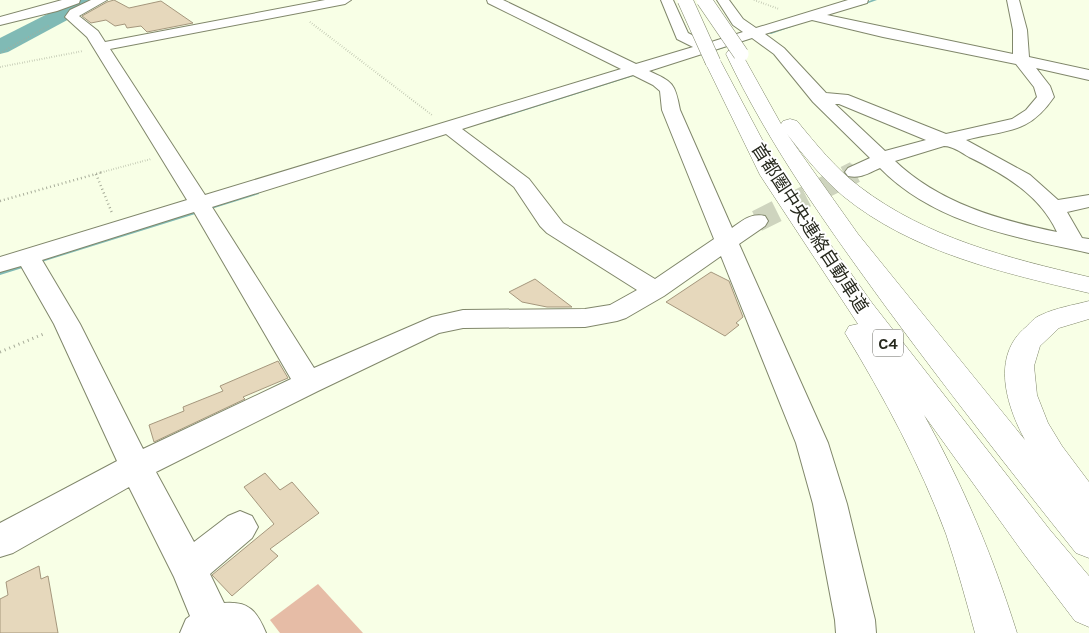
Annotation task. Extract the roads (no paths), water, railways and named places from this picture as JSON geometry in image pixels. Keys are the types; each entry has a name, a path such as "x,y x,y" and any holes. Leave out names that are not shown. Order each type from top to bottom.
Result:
{"highway":[{"name":"首都圏中央連絡自動車道","path":"684,0 751,90 803,174 867,263 966,392 1089,541"},
{"path":"704,0 724,55 843,186 860,200 904,226 948,246 1028,270 1089,285"},
{"name":"首都圏中央連絡自動車道","path":"724,55 771,175 862,309 1089,607"},
{"path":"830,262 836,298 882,368 919,434 959,522 996,633"},
{"path":"1089,310 1059,318 1042,326 1029,338 1022,346 1019,382 1033,427 1047,452 1089,509"}],"street":[{"path":"0,21 49,4 74,6 101,0"},
{"path":"100,47 345,0"},
{"path":"493,0 659,82 668,90 671,110 812,443 830,504 855,620 856,633"},
{"path":"667,0 682,36 724,55"},
{"path":"723,0 733,17 779,52 819,98 882,160 917,190 972,216 1004,227 1081,245"},
{"path":"220,630 136,467 68,324 14,261 634,71 724,55 754,34 862,0"},
{"path":"855,172 895,154 948,141 982,130 1018,123 1032,114 1044,101 1046,97 1042,86 1021,60 1020,30 1012,0"},
{"path":"74,6 72,17 93,34 200,204 308,383"},
{"path":"812,15 952,47 1089,75"},
{"path":"819,98 842,99 1005,166 1023,179 1054,208 1081,245"},
{"path":"448,127 522,183 548,221 555,228 656,290"},
{"path":"1054,208 1089,201"},
{"path":"0,541 136,467 308,383 432,326 463,320 585,318 617,312 656,290 757,221"},
{"path":"189,569 240,527"}],"waterway":[{"path":"0,47 90,0"},
{"path":"859,5 875,0"},
{"path":"770,33 792,26"},
{"path":"710,51 749,39"},
{"path":"486,121 641,73"},
{"path":"0,273 257,193"}],"tunnel":[{"path":"757,221 855,172 852,173"}]}
